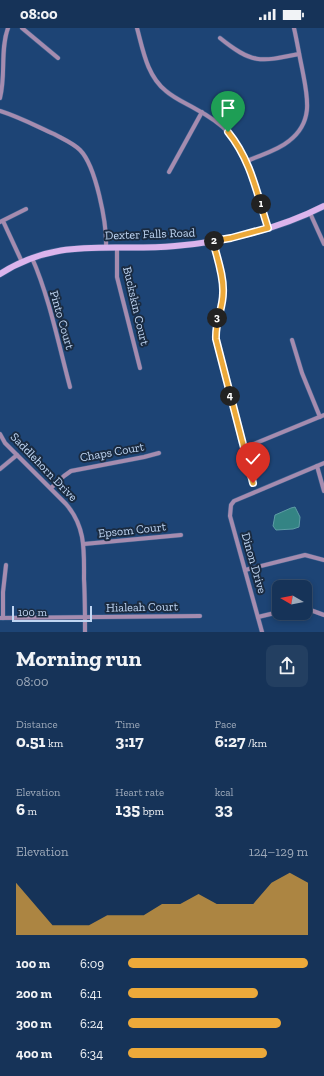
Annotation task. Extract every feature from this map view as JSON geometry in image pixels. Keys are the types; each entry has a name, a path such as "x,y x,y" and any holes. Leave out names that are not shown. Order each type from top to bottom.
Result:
{"street":[{"path":"0,98 2,79 2,47 8,28"},
{"path":"22,28 58,58"},
{"path":"137,28 148,66 159,84 171,94 220,124 242,150 247,161 268,228"},
{"path":"247,161 281,147 289,141 302,126 306,115 308,101 294,28"},
{"path":"220,38 240,54 255,59 269,60 299,54"},
{"path":"0,111 25,120 58,136 77,146 81,151 90,165 105,222 106,247"},
{"path":"169,172 202,112"},
{"name":"Dexter Falls Road","path":"0,274 32,258 80,247 117,248 174,246 231,238 268,228 310,213 324,206"},
{"path":"22,262 1,222 26,209"},
{"path":"310,213 324,244"},
{"path":"213,241 223,286 222,300 216,323 216,339 253,483"},
{"name":"Buckskin Court","path":"117,248 117,277 140,368"},
{"name":"Pinto Court","path":"32,258 47,303 70,387"},
{"path":"244,448 322,416 302,373 292,340"},
{"name":"Saddlehorn Drive","path":"0,434 5,443 66,504 79,524 84,544 85,632"},
{"name":"Chaps Court","path":"51,488 71,471 159,453"},
{"path":"0,468 17,455"},
{"path":"324,463 317,466 324,491"},
{"name":"Dinon Drive","path":"262,632 230,516 231,505 234,501 317,466"},
{"name":"Epsom Court","path":"84,544 181,535"},
{"path":"245,570 305,555 324,560"},
{"path":"2,618 6,565"},
{"path":"312,611 324,615"},
{"path":"258,617 272,614"},
{"name":"Hialeah Court","path":"2,618 200,616"}],"shaded area":[{"path":"295,507 300,517 299,527 293,529 276,530 273,526 275,515"}],"route":[{"path":"228,132 242,150 247,161 268,228 231,238 213,241 223,286 222,300 216,323 216,339 253,483"}]}
